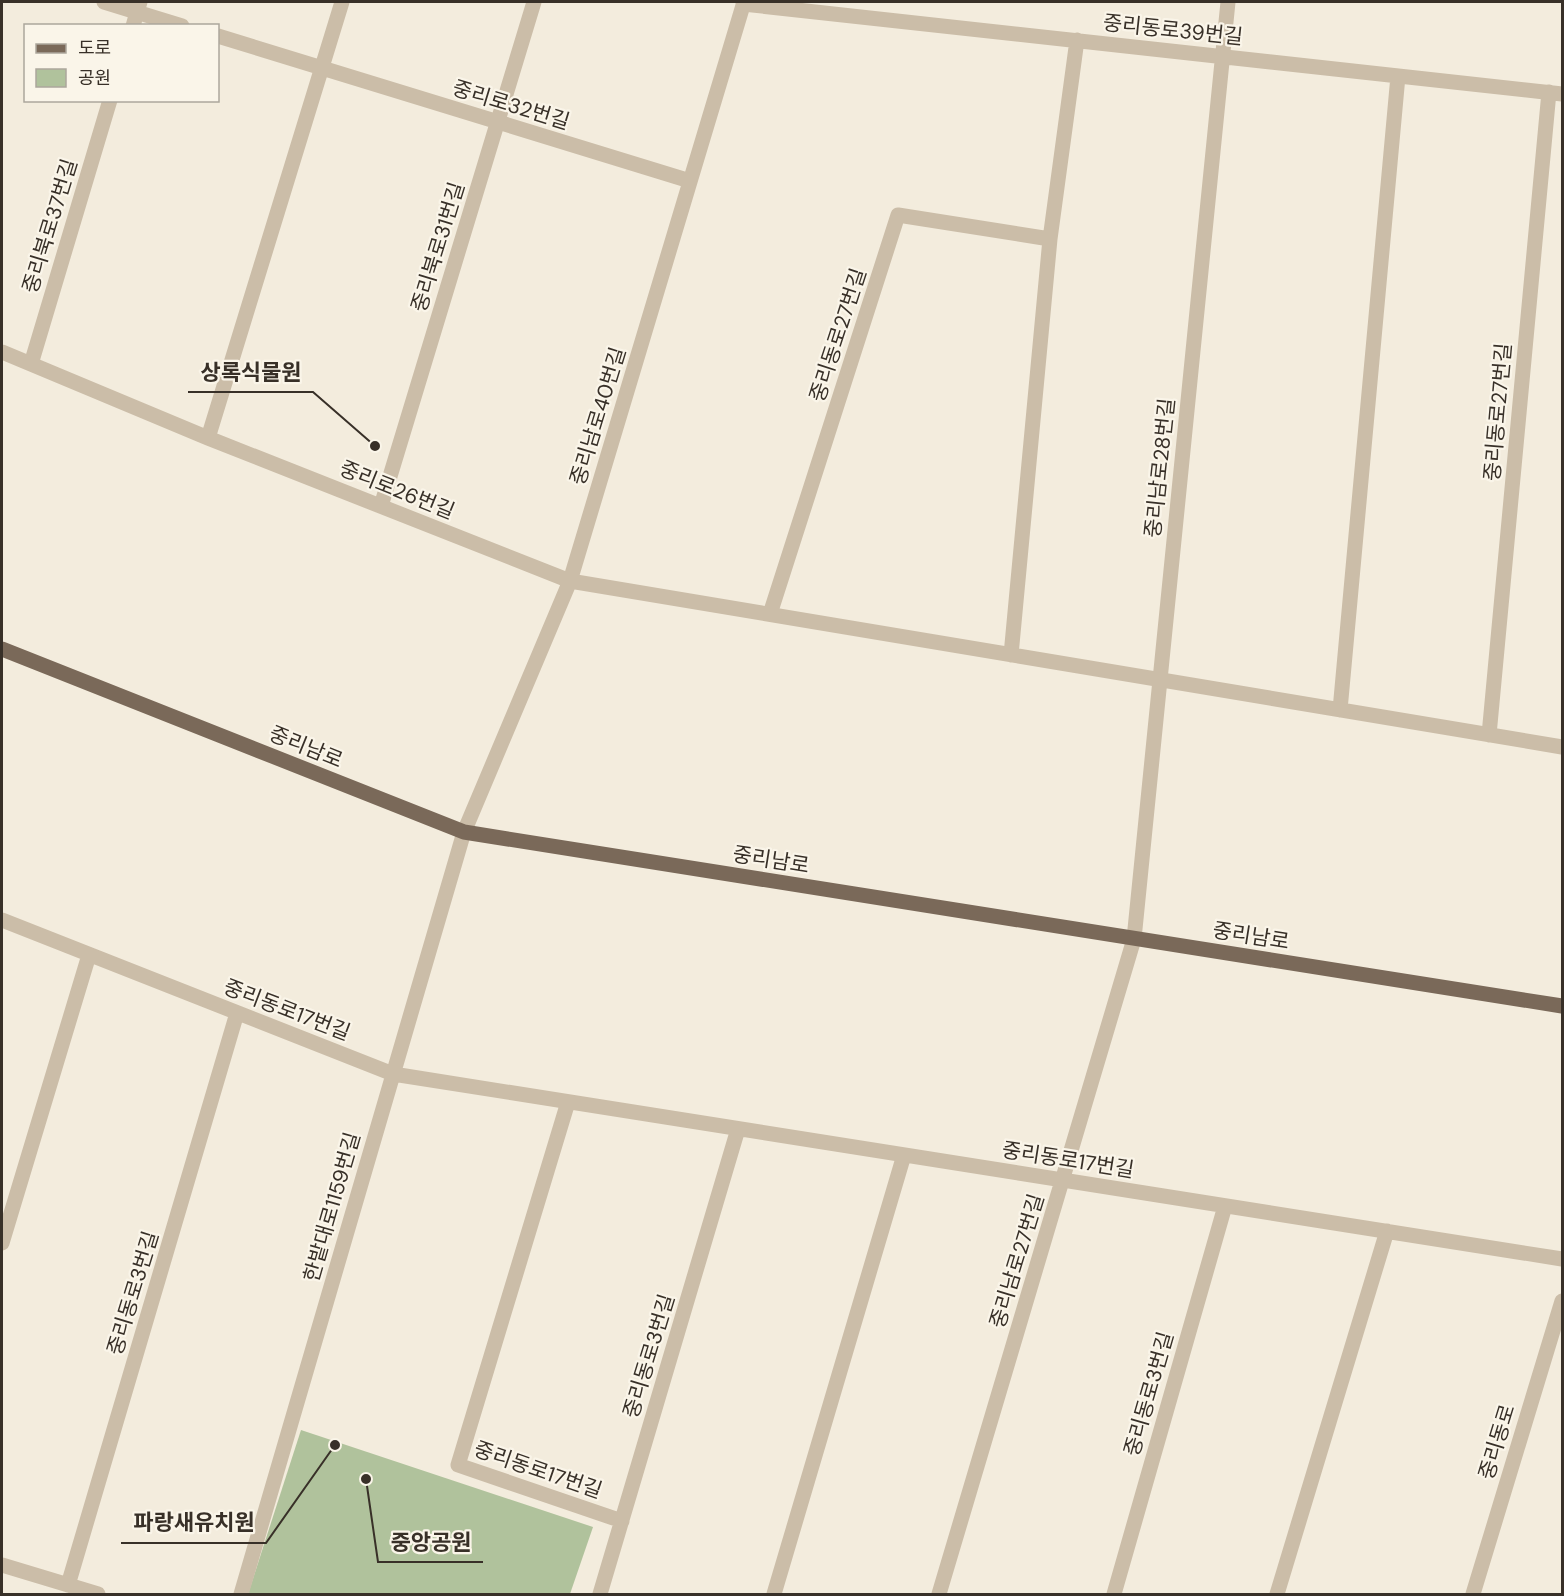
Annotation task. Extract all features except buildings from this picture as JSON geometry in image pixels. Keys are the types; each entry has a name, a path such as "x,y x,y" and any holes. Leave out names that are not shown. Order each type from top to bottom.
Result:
{"main road":[{"name":"중리남로","path":"2,649 464,832 1563,1006"}],"street":[{"path":"104,2 175,24"},
{"path":"208,438 342,2"},
{"name":"중리북로31번길","path":"381,506 534,2"},
{"name":"중리남로28번길","path":"1134,939 1228,2"},
{"name":"중리동로39번길","path":"743,3 1556,93"},
{"name":"중리남로40번길","path":"464,832 570,581 743,3"},
{"name":"중리로32번길","path":"219,36 690,181"},
{"path":"1011,655 1050,239 1077,40"},
{"path":"1340,710 1398,76"},
{"name":"중리동로27번길","path":"1489,735 1556,93"},
{"name":"중리북로37번길","path":"30,364 109,102"},
{"name":"중리동로27번길","path":"770,614 898,215 1050,239"},
{"name":"중리로26번길","path":"2,352 208,438 570,581"},
{"path":"570,581 1563,747"},
{"name":"한밭대로1159번길","path":"241,1594 464,832"},
{"name":"중리동로17번길","path":"2,920 393,1074 1563,1259"},
{"name":"중리남로27번길","path":"939,1594 1134,939"},
{"path":"2,1243 89,954"},
{"name":"중리동로3번길","path":"68,1585 237,1013"},
{"name":"중리동로17번길","path":"568,1102 458,1465 622,1521"},
{"name":"중리동로3번길","path":"600,1594 738,1129"},
{"path":"774,1594 904,1155"},
{"name":"중리동로3번길","path":"1114,1594 1225,1206"},
{"path":"1277,1594 1387,1231"},
{"name":"중리동로","path":"1473,1594 1563,1301"},
{"path":"2,1565 98,1594"}],"green space":[{"path":"301,1430 593,1527 570,1594 248,1594"}],"place":[{"name":"상록식물원","path":"375,446"},
{"name":"파랑새유치원","path":"335,1445"},
{"name":"중앙공원","path":"366,1479"}]}
